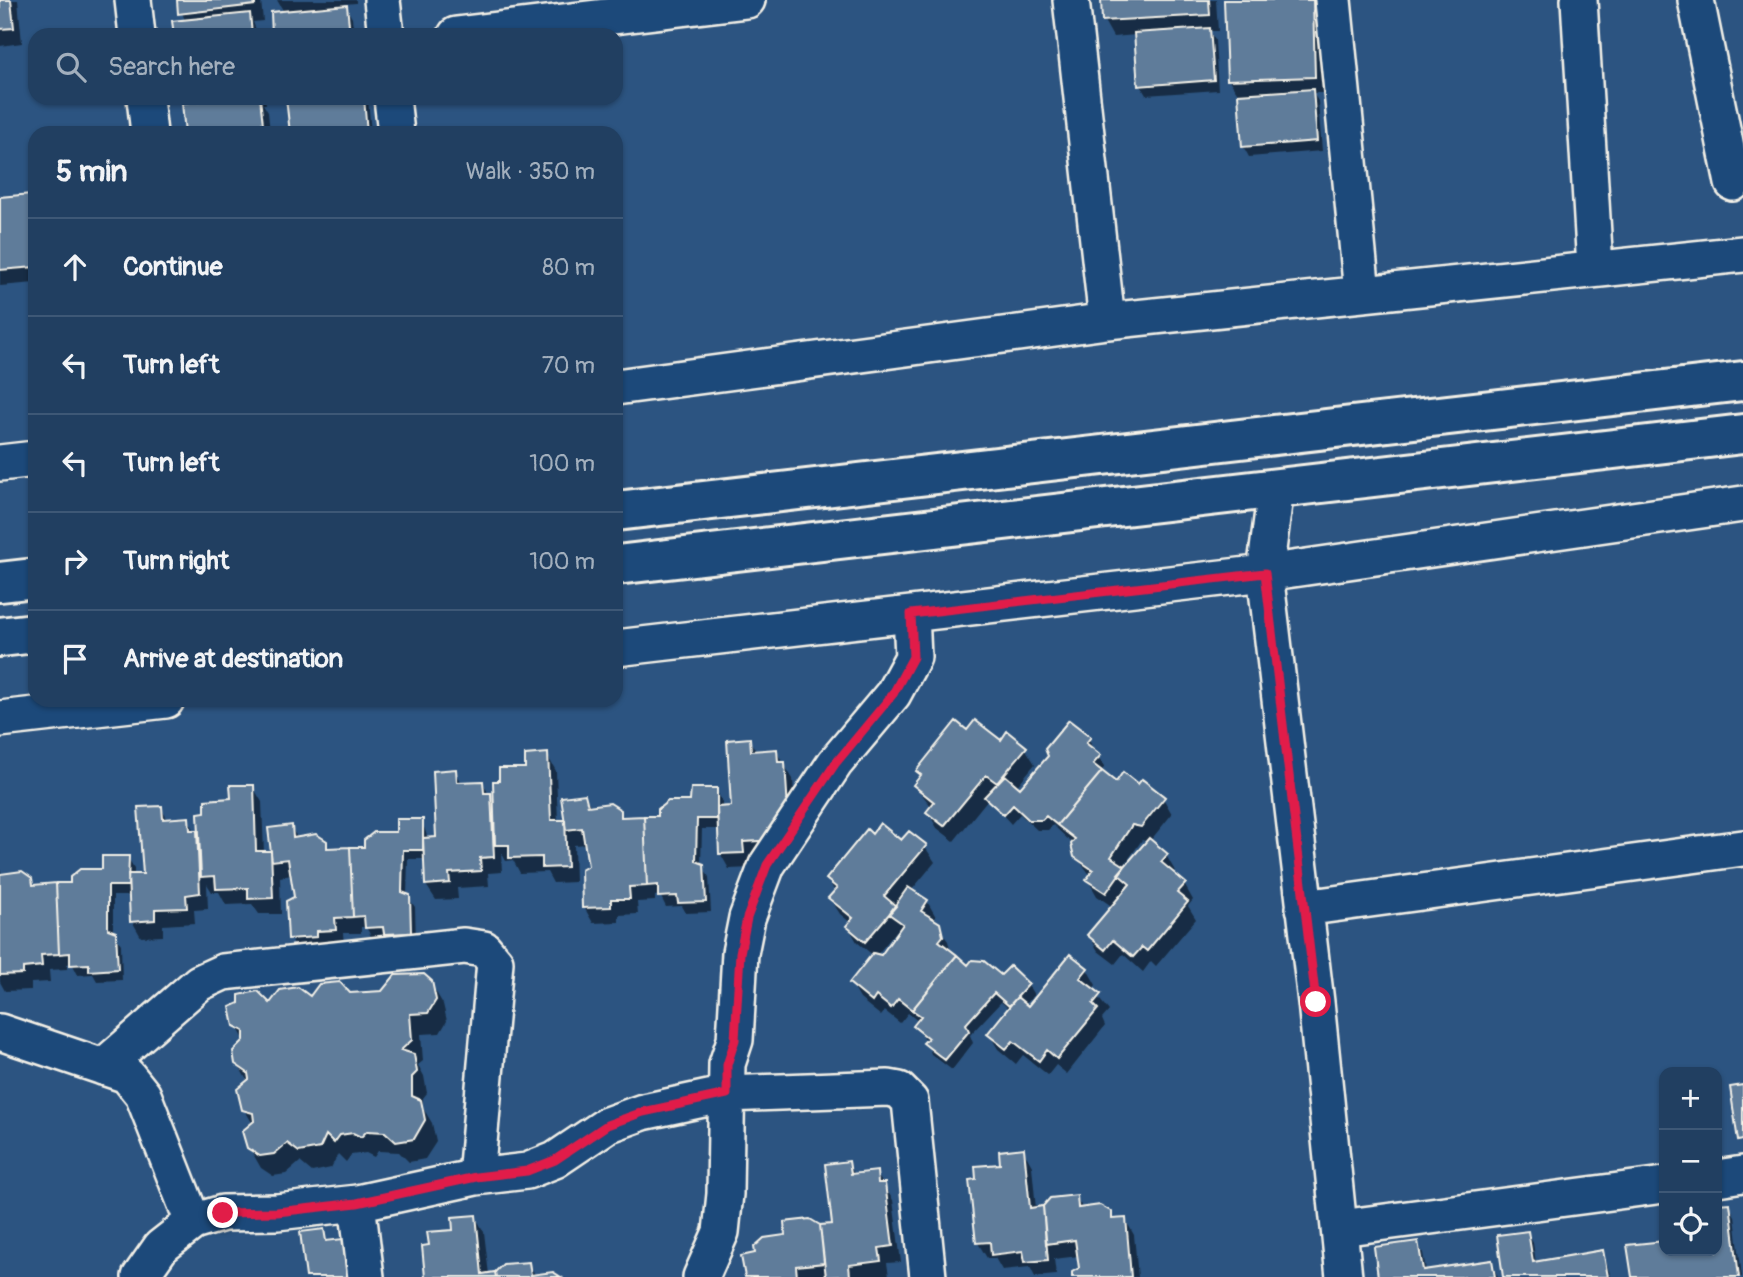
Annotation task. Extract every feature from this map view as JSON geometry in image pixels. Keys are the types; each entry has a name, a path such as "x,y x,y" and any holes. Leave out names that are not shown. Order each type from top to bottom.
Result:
{"highway":[{"path":"623,510 1743,381"},
{"path":"623,564 1743,434"},
{"path":"0,582 28,579"},
{"path":"0,637 28,633"}],"street":[{"path":"133,0 136,28"},
{"path":"382,0 385,28"},
{"path":"514,28 747,0"},
{"path":"1071,0 1107,321"},
{"path":"1333,0 1362,293"},
{"path":"1579,0 1595,268"},
{"path":"1696,0 1732,183"},
{"path":"146,105 148,126"},
{"path":"393,105 395,126"},
{"path":"623,386 1107,321 1743,254"},
{"path":"0,463 28,460"},
{"path":"1276,488 1265,573 1344,1277"},
{"path":"623,647 1265,573 1743,504"},
{"path":"701,1277 721,1233 725,1194 727,1065 735,1040 740,953 747,918 767,865 835,764 893,694 913,657 911,614"},
{"path":"0,719 105,707"},
{"path":"1304,908 1743,848"},
{"path":"103,1067 199,982 223,972 464,946 484,949 495,962 476,1177"},
{"path":"0,1032 127,1075 143,1095 192,1222"},
{"path":"141,1277 162,1247 192,1222 223,1213 277,1212 357,1203 476,1177 527,1171 555,1160 607,1125 643,1112 727,1094 888,1088 899,1090 910,1101 928,1277"},
{"path":"1722,1177 1743,1174"},
{"path":"1340,1228 1659,1186"},
{"path":"357,1203 366,1277"}],"building":[{"path":"0,0 11,0 14,28 0,29"},
{"path":"177,0 255,0 255,5 178,14"},
{"path":"1101,0 1209,0 1210,15 1102,21"},
{"path":"1224,0 1313,0 1315,77 1227,80"},
{"path":"347,5 349,28 272,28 271,12"},
{"path":"250,13 251,28 173,28 172,21"},
{"path":"1210,28 1214,80 1138,86 1134,33"},
{"path":"1313,89 1317,141 1242,147 1238,94"},
{"path":"182,105 261,105 263,126 184,126"},
{"path":"287,105 365,105 366,126 289,126"},
{"path":"28,194 28,268 0,270 0,197"},
{"path":"975,720 1001,740 1007,731 1027,747 997,783 986,775 944,826 926,812 934,802 913,785 921,775 916,771 956,721 967,730"},
{"path":"1069,720 1091,737 1086,743 1101,755 1093,764 1102,771 1057,825 1046,816 1042,820 1029,820 1013,805 1004,815 984,797 1005,775 1020,788 1048,756 1045,749"},
{"path":"750,738 751,751 777,749 778,762 785,762 789,826 775,840 743,842 744,853 719,854 717,807 731,806 727,740"},
{"path":"548,753 551,820 565,820 567,867 542,868 542,857 509,858 509,845 495,845 493,781 499,781 499,768 525,768 525,755"},
{"path":"456,769 457,782 483,781 484,793 491,793 494,857 480,858 481,871 449,873 450,883 425,885 423,838 436,837 433,771"},
{"path":"1102,771 1116,782 1123,772 1138,784 1142,779 1165,797 1141,827 1132,825 1111,857 1125,866 1106,893 1086,880 1093,870 1074,857 1071,844 1075,839 1057,825"},
{"path":"230,785 254,785 256,851 271,851 273,898 248,899 248,888 216,889 215,876 201,877 198,813 205,812 205,800 231,798"},
{"path":"691,788 717,788 717,819 697,819 696,861 704,864 706,902 678,903 677,896 658,897 658,885 647,886 644,816 658,816 658,809 668,801 690,801"},
{"path":"585,794 588,806 610,803 621,810 621,817 644,816 647,886 629,887 630,899 611,899 611,907 582,908 581,870 588,866 582,828 566,830 561,797"},
{"path":"162,806 163,819 189,817 190,830 197,830 200,893 186,895 187,908 155,909 155,920 130,922 128,874 143,874 138,807"},
{"path":"396,819 423,819 423,850 403,850 402,892 410,895 411,933 384,934 383,927 365,928 364,916 353,917 350,847 364,847 364,840 374,832 396,832"},
{"path":"880,823 901,840 909,831 927,845 884,896 896,906 865,942 846,926 853,918 828,898 837,888 826,879 867,829 872,834"},
{"path":"292,825 293,838 316,834 327,841 327,848 350,847 353,917 335,918 336,930 317,931 317,937 288,939 286,901 294,897 288,859 272,861 268,828"},
{"path":"1149,838 1168,854 1161,862 1186,883 1177,893 1188,902 1147,951 1142,947 1133,957 1113,940 1105,950 1087,935 1130,884 1118,874"},
{"path":"102,856 129,856 128,886 108,886 108,929 116,932 118,969 89,971 89,964 70,965 70,953 59,954 56,883 70,883 70,877 80,869 102,869"},
{"path":"22,871 32,878 33,885 56,883 59,954 41,955 42,966 23,968 23,974 0,975 0,874"},
{"path":"908,887 928,900 921,911 940,923 943,936 939,941 957,955 912,1010 898,999 891,1008 876,996 872,1002 849,983 873,953 881,955 903,924 889,914"},
{"path":"1070,954 1088,968 1080,978 1101,994 1093,1004 1098,1009 1057,1059 1047,1050 1039,1061 1013,1041 1006,1049 987,1034 1017,997 1028,1006"},
{"path":"957,955 968,965 972,960 984,961 1001,975 1010,966 1029,984 1009,1006 994,993 966,1024 969,1031 945,1060 923,1043 928,1038 913,1026 921,1016 912,1010"},
{"path":"424,974 432,981 436,1000 428,1013 410,1014 412,1040 401,1050 414,1054 417,1072 412,1077 412,1096 421,1100 425,1120 414,1139 396,1142 385,1132 367,1131 361,1137 353,1133 340,1135 334,1143 326,1135 320,1148 299,1152 287,1143 274,1154 260,1156 247,1148 242,1131 254,1121 253,1113 242,1110 237,1089 249,1079 248,1073 235,1064 233,1051 244,1040 244,1031 234,1026 230,1007 239,1003 239,995 258,991 270,1003 280,990 298,987 310,996 319,984 340,982 350,993 382,991 395,975"},
{"path":"1743,1085 1743,1140 1738,1141 1730,1087"},
{"path":"1024,1148 1030,1208 1043,1206 1048,1260 1025,1262 1023,1251 991,1255 990,1242 976,1243 969,1180 976,1179 975,1166 1000,1164 999,1151"},
{"path":"849,1161 851,1174 877,1171 878,1183 885,1183 893,1246 879,1248 881,1261 849,1265 850,1276 826,1277 820,1225 832,1224 825,1164"},
{"path":"1077,1195 1078,1208 1100,1205 1112,1212 1112,1219 1126,1218 1131,1277 1072,1277 1072,1272 1079,1268 1075,1240 1046,1244 1043,1206 1050,1198"},
{"path":"1730,1203 1739,1277 1632,1277 1627,1245 1659,1242 1659,1256 1722,1256 1722,1204"},
{"path":"476,1215 482,1274 495,1272 496,1277 425,1277 422,1246 429,1245 427,1232 453,1230 452,1217"},
{"path":"810,1219 820,1225 824,1263 796,1266 797,1277 745,1277 741,1256 755,1253 754,1247 764,1238 785,1235 784,1222"},
{"path":"324,1229 326,1241 352,1238 364,1277 306,1277 300,1232"},
{"path":"1528,1231 1533,1262 1603,1250 1608,1277 1503,1277 1497,1235"},
{"path":"1418,1241 1423,1270 1492,1260 1495,1277 1378,1277 1374,1247"},
{"path":"529,1262 531,1275 553,1272 561,1277 496,1277 495,1272 503,1264"}],"route":[{"path":"223,1213 277,1212 357,1203 476,1177 527,1171 555,1160 607,1125 643,1112 727,1094 727,1065 735,1040 740,953 747,918 767,865 814,799 835,764 893,694 913,657 911,614 1265,573 1316,1002"}]}
